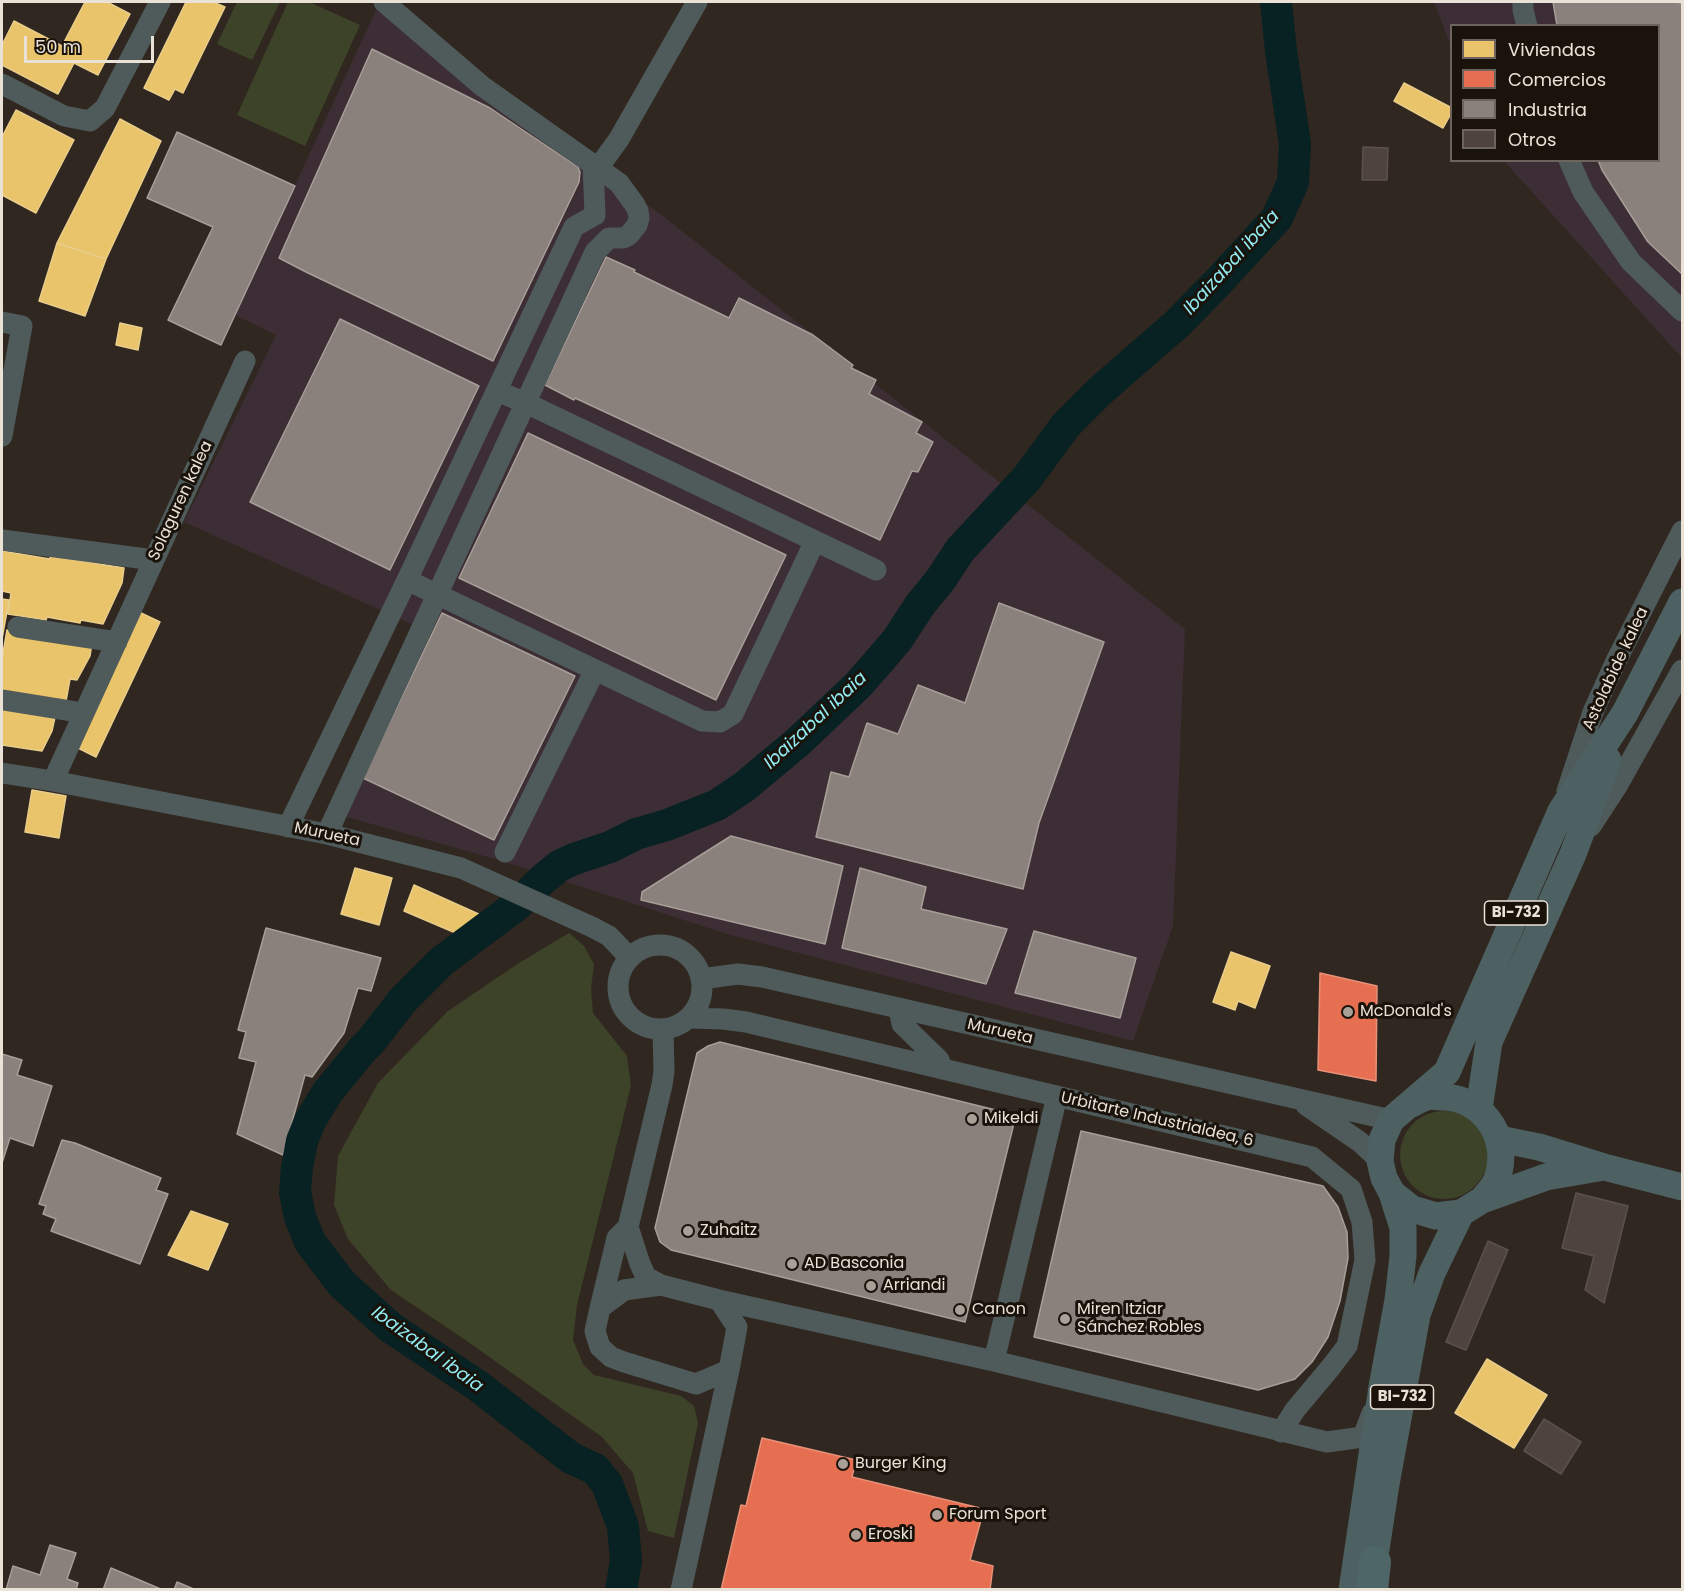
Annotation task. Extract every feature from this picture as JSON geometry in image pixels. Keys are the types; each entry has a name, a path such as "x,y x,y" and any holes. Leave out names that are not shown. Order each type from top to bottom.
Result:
{"main road":[{"name":"BI-732","path":"1362,1581 1382,1387 1398,1300 1403,1256 1403,1228 1380,1161 1382,1140 1398,1113 1447,1072 1561,811 1625,714 1683,603"},
{"name":"BI-732","path":"1479,1109 1489,1042 1573,854 1625,714"},
{"path":"1398,1113 1429,1096 1455,1097 1479,1109 1491,1122 1499,1139 1539,1147 1604,1167 1683,1187"},
{"name":"BI-732","path":"1362,1581 1386,1484 1417,1315 1432,1273 1472,1207 1495,1182 1501,1161 1499,1139"},
{"path":"1392,1193 1412,1209 1436,1216 1472,1207 1546,1178 1604,1167"}],"street":[{"path":"2,84 64,116 90,121 105,108 160,2"},
{"path":"384,2 482,86 596,166 619,183 638,211 637,225 629,236 623,238 609,238 598,229 595,215 596,166 619,139 697,2"},
{"path":"1523,2 1526,24"},
{"path":"1570,162 1582,192 1631,262 1683,311"},
{"path":"288,827 574,226 595,215 600,203 612,196 630,200"},
{"path":"327,834 595,252 609,238"},
{"path":"2,322 22,326 2,436"},
{"name":"Solaguren kalea","path":"53,781 245,361"},
{"path":"497,391 876,570"},
{"name":"Astolabide kalea","path":"1561,811 1593,712 1616,661 1683,531"},
{"path":"2,540 154,560"},
{"path":"407,580 702,721 720,722 733,714 815,541"},
{"path":"18,627 117,642"},
{"path":"505,852 595,670"},
{"path":"1573,854 1617,786 1679,679"},
{"path":"3,700 84,713"},
{"name":"Murueta","path":"2,773 327,834 461,868 609,936 630,958"},
{"path":"652,946 666,946 689,957 697,967 701,979 702,993 698,1007 689,1018 677,1026 663,1029 639,1024 629,1016 622,1006 618,993 618,981 622,969 640,950 652,946"},
{"name":"Murueta","path":"701,979 738,974 762,977 1298,1099 1398,1113"},
{"path":"899,1009 902,1024 939,1060 942,1069"},
{"name":"Urbitarte Industrialdea, 6","path":"689,1018 746,1022 1312,1157 1351,1190 1362,1222 1365,1260 1347,1346 1294,1410 1281,1432"},
{"path":"663,1029 663,1078 628,1227 646,1277 661,1285 719,1300 994,1360 1327,1442 1363,1437 1382,1387"},
{"path":"994,1360 1058,1096"},
{"name":"Murueta","path":"1298,1099 1360,1142 1380,1161"},
{"path":"628,1227 617,1238 600,1308 595,1330 600,1347 610,1356 624,1362 696,1384 726,1380"},
{"path":"600,1308 624,1290 661,1285"},
{"path":"681,1590 737,1327 719,1300"},
{"path":"696,1384 718,1414"}],"shaded area":[{"path":"1434,2 1682,2 1682,358 1505,162 1660,162 1660,24 1450,24 1450,43"},
{"path":"376,10 663,216 1185,629 1173,926 1133,1041 727,934 502,861 340,815 427,631 184,522 276,335 235,315"}],"green space":[{"path":"237,2 280,2 252,60 217,44"},
{"path":"288,2 309,2 360,25 305,146 237,115"},
{"path":"569,933 584,946 594,964 591,988 593,1013 627,1056 631,1086 577,1305 573,1340 583,1364 594,1375 681,1396 694,1406 698,1423 674,1538 648,1531 633,1473 602,1437 391,1290 348,1239 334,1205 338,1156 378,1083 448,1011 519,963"},
{"path":"1444,1111 1461,1115 1475,1124 1484,1138 1488,1155 1484,1172 1475,1186 1461,1195 1444,1199 1427,1195 1413,1186 1404,1172 1400,1155 1404,1138 1413,1124 1427,1115"}],"building: Viviendas":[{"path":"85,2 107,2 130,14 98,75 74,63 58,94 2,65 2,45 14,21 62,46"},
{"path":"186,2 213,2 225,7 183,93 175,89 169,100 144,88"},
{"path":"1404,83 1450,107 1450,116 1443,128 1394,101"},
{"path":"16,110 74,140 36,213 2,195 2,137"},
{"path":"120,119 161,141 106,259 57,243"},
{"path":"57,243 106,259 85,316 39,301"},
{"path":"120,323 142,328 138,350 116,345"},
{"path":"2,551 124,568 122,583 103,624 81,620 80,623 47,617 46,620 8,614 11,593 2,591"},
{"path":"2,599 9,600 2,639"},
{"path":"139,612 160,622 96,757 74,746"},
{"path":"7,630 92,643 90,656 77,680 70,679 66,701 2,691 2,659"},
{"path":"2,708 55,717 52,731 42,751 2,745"},
{"path":"32,790 66,796 59,838 25,832"},
{"path":"355,868 392,878 379,925 341,914"},
{"path":"414,885 483,916 458,934 404,911"},
{"path":"1231,952 1270,966 1255,1008 1238,1001 1235,1010 1213,1002"},
{"path":"191,1211 228,1224 208,1270 168,1255"},
{"path":"1487,1359 1547,1395 1514,1448 1455,1413"}],"building: Comercios":[{"name":"McDonald's","path":"1320,973 1377,986 1376,1081 1318,1070"},
{"name":"Eroski","path":"762,1438 856,1460 852,1477 984,1509 970,1560 993,1566 990,1590 721,1590 741,1505 746,1506"}],"building: Industria":[{"path":"1553,2 1678,2 1682,4 1682,274 1648,242 1599,162 1660,162 1660,24 1557,24"},
{"path":"372,49 490,108 578,167 580,172 579,182 493,361 279,258"},
{"path":"177,132 295,186 221,345 168,320 213,227 147,198"},
{"path":"606,257 729,318 739,298 813,335 853,365 851,368 876,380 869,394 922,422 916,433 933,442 918,472 912,471 880,540 545,385"},
{"path":"340,319 479,386 390,570 250,502"},
{"path":"528,433 786,555 716,700 459,578"},
{"path":"999,603 1104,642 1039,823 1023,889 816,837 831,772 849,777 867,723 898,734 918,685 965,703"},
{"path":"442,613 575,676 494,840 363,778"},
{"path":"731,836 843,866 825,944 641,900 642,892"},
{"path":"860,868 926,887 921,909 1007,929 986,984 842,948"},
{"path":"266,928 381,958 371,991 358,988 344,1033 312,1077 305,1075 283,1155 237,1134 256,1062 239,1058 246,1032 238,1030"},
{"path":"1034,931 1136,958 1120,1018 1015,993"},
{"path":"720,1042 1016,1115 965,1322 671,1250 660,1242 655,1228 697,1053"},
{"path":"2,1054 22,1060 17,1075 52,1086 33,1146 10,1138 2,1163"},
{"path":"1081,1131 1323,1186 1338,1207 1347,1232 1348,1258 1340,1301 1328,1337 1312,1362 1295,1379 1258,1390 1034,1337"},
{"path":"62,1140 75,1143 161,1178 156,1190 168,1194 140,1264 51,1231 56,1219 43,1214 46,1206 39,1204"},
{"path":"50,1545 76,1553 67,1579 78,1583 76,1590 6,1590 13,1566 40,1575"},
{"path":"111,1568 163,1590 103,1590"},
{"path":"177,1582 196,1590 174,1590"}],"building: Otros":[{"path":"1363,147 1388,148 1387,180 1362,180"},
{"path":"1576,1193 1628,1206 1604,1303 1585,1290 1594,1256 1562,1248"},
{"path":"1488,1241 1508,1250 1466,1350 1446,1342"},
{"path":"1544,1419 1581,1442 1561,1474 1524,1451"}],"waterway":[{"name":"Ibaizabal ibaia","path":"621,1590 626,1561 623,1526 607,1484 595,1469 571,1458 478,1386 390,1327 342,1284 310,1242 300,1217 295,1192 302,1141 310,1121 327,1093 403,1000 442,961 517,905 559,866 610,847 636,834 667,825 717,805 744,787 799,741 858,685 897,640 960,550 1027,478 1066,425 1100,391 1178,323 1277,218 1293,182 1295,144 1276,2"}],"place":[{"name":"McDonald's","path":"1348,1012"},
{"name":"Mikeldi","path":"972,1119"},
{"name":"Zuhaitz","path":"688,1231"},
{"name":"AD Basconia","path":"792,1264"},
{"name":"Arriandi","path":"871,1286"},
{"name":"Canon","path":"960,1310"},
{"name":"Miren Itziar Sánchez Robles","path":"1065,1319"},
{"name":"Burger King","path":"843,1464"},
{"name":"Forum Sport","path":"937,1515"},
{"name":"Eroski","path":"856,1535"}]}
